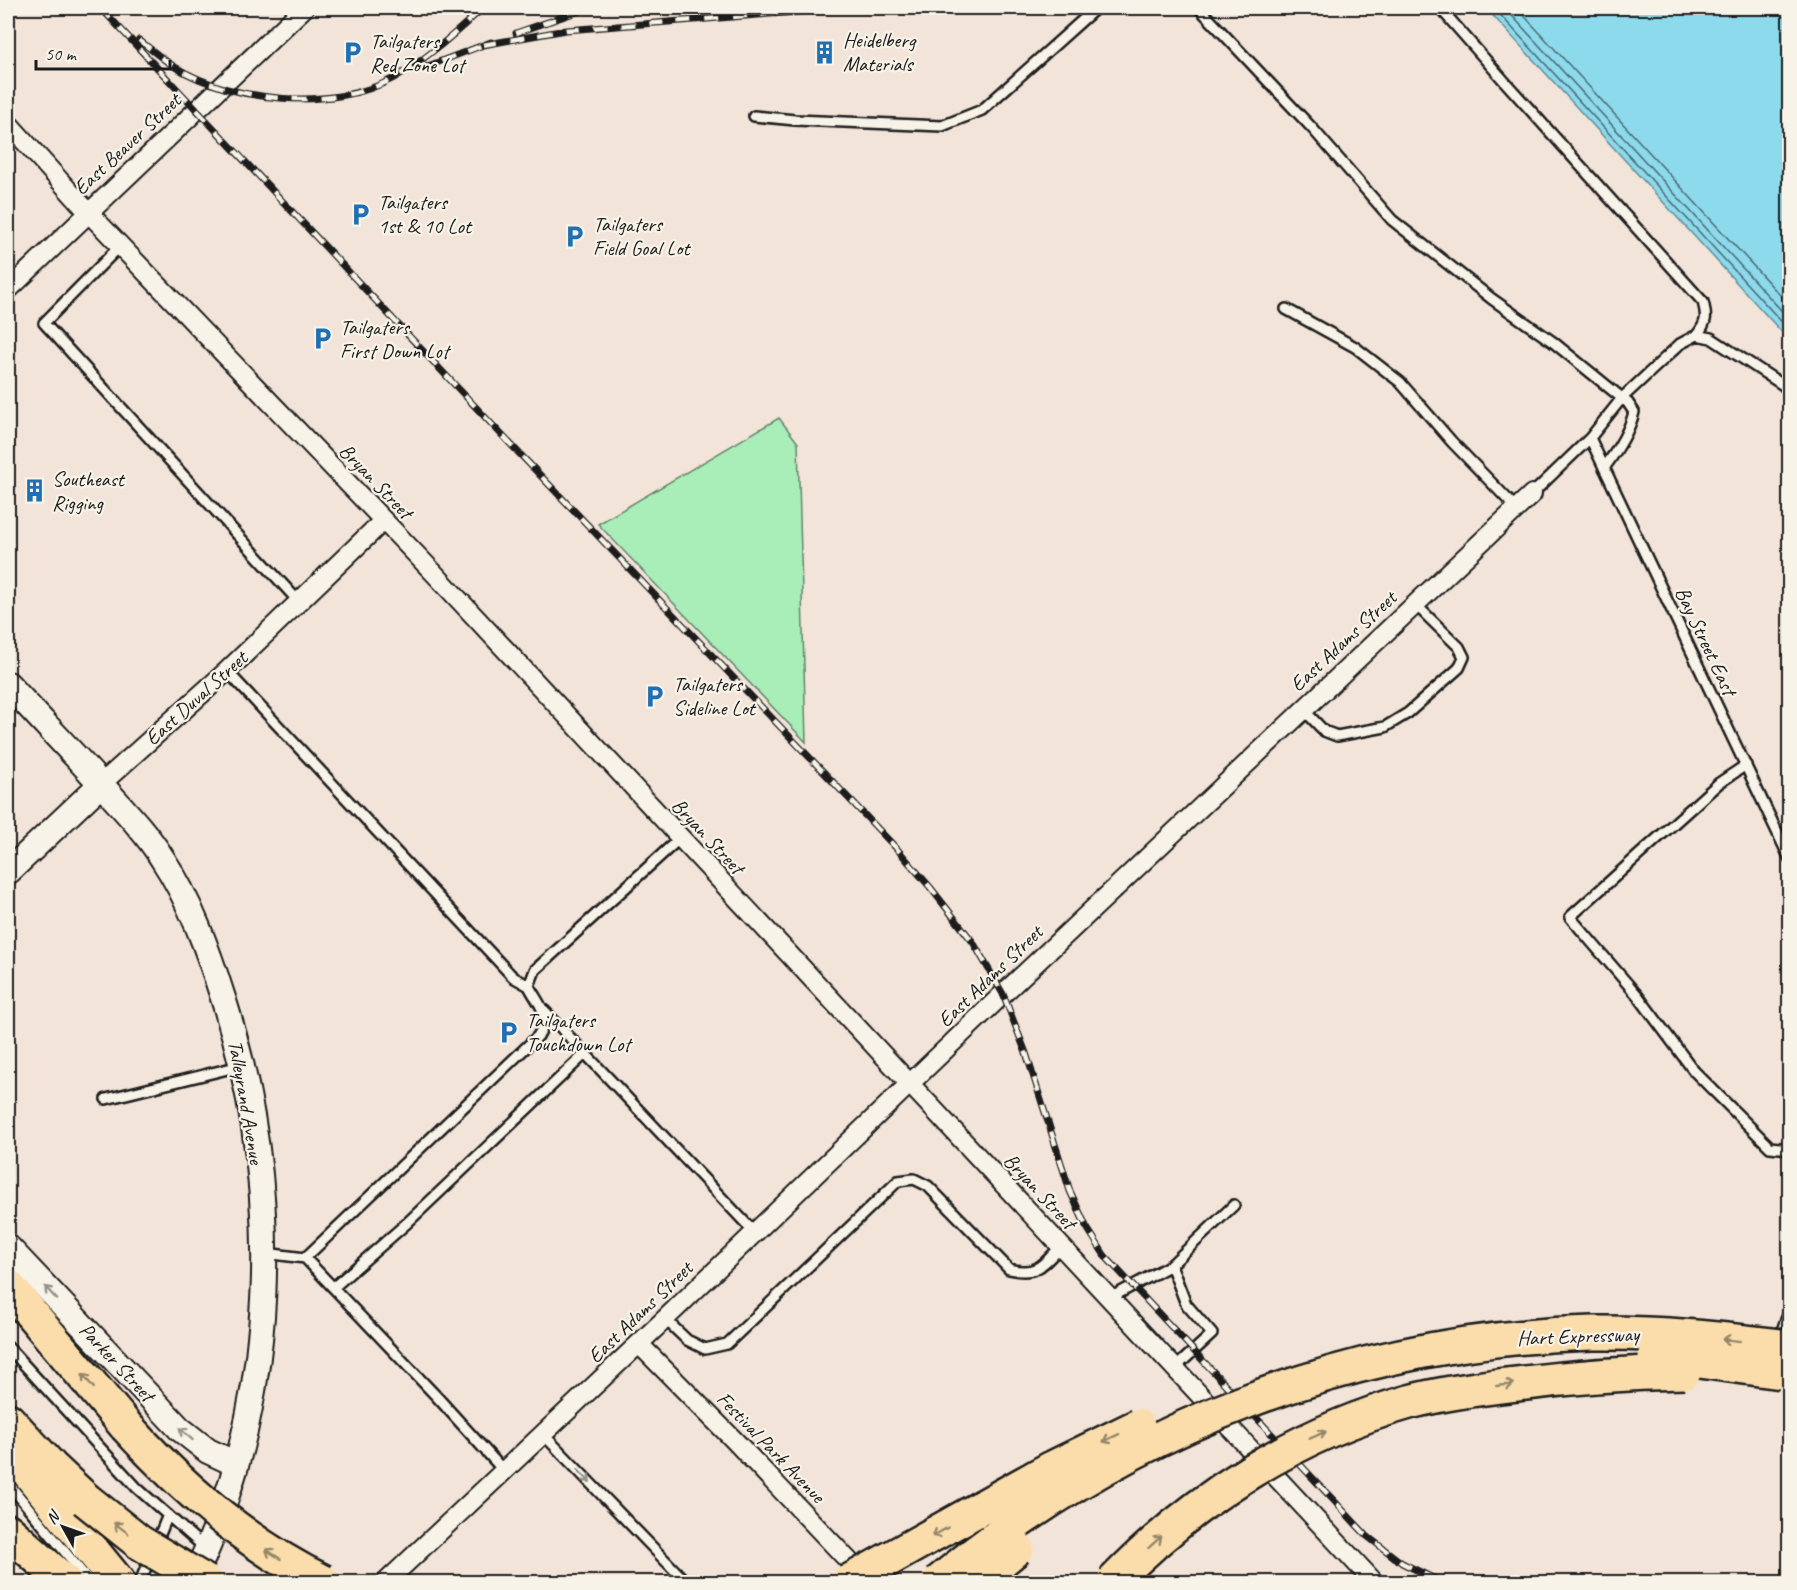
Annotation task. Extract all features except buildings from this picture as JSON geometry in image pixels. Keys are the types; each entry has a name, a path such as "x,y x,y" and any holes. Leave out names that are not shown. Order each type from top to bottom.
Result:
{"highway":[{"path":"8,1286 126,1426 168,1471 214,1512 268,1551 324,1582"},
{"name":"Hart Expressway","path":"1368,1363 1477,1342 1530,1336 1594,1333 1694,1336 1782,1368"},
{"path":"976,1582 1050,1525 1108,1489 1151,1466 1259,1419 1368,1385 1464,1365 1571,1355 1669,1356 1782,1368"},
{"path":"848,1582 1075,1456 1153,1420 1235,1391 1368,1363"},
{"path":"939,1582 989,1542 1042,1505 1096,1472 1154,1441 1241,1402 1368,1363"},
{"path":"1113,1582 1181,1519 1240,1477 1312,1438 1391,1408 1446,1394 1547,1380 1640,1373 1782,1368"},
{"path":"8,1420 51,1467 98,1510 147,1547 206,1582"},
{"path":"8,1447 118,1582"},
{"path":"8,1531 60,1578"}],"street":[{"name":"East Beaver Street","path":"8,290 304,8"},
{"name":"Bryan Street","path":"8,123 88,212 383,521 1374,1582"},
{"name":"East Adams Street","path":"386,1582 1532,494"},
{"name":"East Duval Street","path":"8,872 101,784 227,671 383,521"},
{"name":"Talleyrand Avenue","path":"8,684 138,825 163,858 193,915 216,977 242,1065 256,1138 265,1252 260,1350 236,1464 207,1549 192,1582"},
{"name":"Parker Street","path":"8,1247 180,1429 208,1451 236,1464"},
{"name":"Festival Park Avenue","path":"639,1344 870,1582"}],"lane":[{"path":"754,116 795,120 942,126 982,110 1096,8"},
{"path":"1199,8 1312,128 1392,220 1492,299 1553,342 1622,398 1634,412 1631,424 1619,448 1604,468"},
{"path":"1440,8 1703,302 1707,316 1706,324 1697,335 1711,338 1783,385 1790,392"},
{"path":"120,246 44,323 299,602"},
{"path":"1286,309 1355,347 1400,382 1452,442 1516,508"},
{"name":"East Adams Street","path":"1532,494 1590,438 1622,398 1680,344 1697,335"},
{"name":"Bay Street East","path":"1590,438 1790,859"},
{"path":"1304,710 1324,731 1337,736 1385,727 1408,713 1459,668 1464,657 1459,647 1414,604"},
{"path":"227,671 513,977 529,986 544,1011 755,1233"},
{"path":"1746,765 1719,783 1570,917 1638,996 1694,1071 1770,1147 1790,1149"},
{"path":"529,986 535,970 680,838"},
{"path":"305,1258 538,1036 545,1024 544,1011"},
{"path":"334,1287 407,1223 586,1053"},
{"path":"106,1099 242,1065"},
{"path":"665,1319 687,1340 705,1349 727,1344 898,1181 914,1179 928,1186 1009,1269 1023,1273 1034,1271 1043,1266 1061,1246"},
{"path":"1110,1298 1171,1265 1234,1205"},
{"path":"265,1252 305,1258 504,1471"},
{"path":"1171,1265 1186,1304 1212,1334 1175,1368"},
{"path":"1782,1368 1790,1308"},
{"path":"8,1347 137,1488 207,1549"},
{"path":"543,1434 686,1582"},
{"path":"8,1483 85,1576 93,1582"},
{"path":"140,1582 168,1515"}],"green space":[{"path":"779,418 798,443 806,742 598,524"}],"water":[{"path":"1486,8 1789,8 1789,340"}],"railway":[{"path":"101,8 517,451 898,850 930,887 973,942 1003,994 1026,1053 1070,1191 1086,1226 1105,1256 1367,1536 1402,1563 1441,1582"},
{"path":"139,40 175,67 225,88 254,95 313,99 342,96 369,89 394,78 429,54 483,8"},
{"path":"516,33 588,8"},
{"path":"483,45 566,30 848,8"},
{"path":"965,8 970,8"},
{"path":"415,71 491,42"}],"place":[{"name":"Heidelberg Materials","path":"825,52"},
{"name":"Tailgaters Red Zone Lot","path":"352,53"},
{"name":"Tailgaters 1st & 10 Lot","path":"360,214"},
{"name":"Tailgaters Field Goal Lot","path":"575,236"},
{"name":"Tailgaters First Down Lot","path":"322,339"},
{"name":"Southeast Rigging","path":"34,491"},
{"name":"Tailgaters Sideline Lot","path":"655,696"},
{"name":"Tailgaters Touchdown Lot","path":"508,1032"}]}
